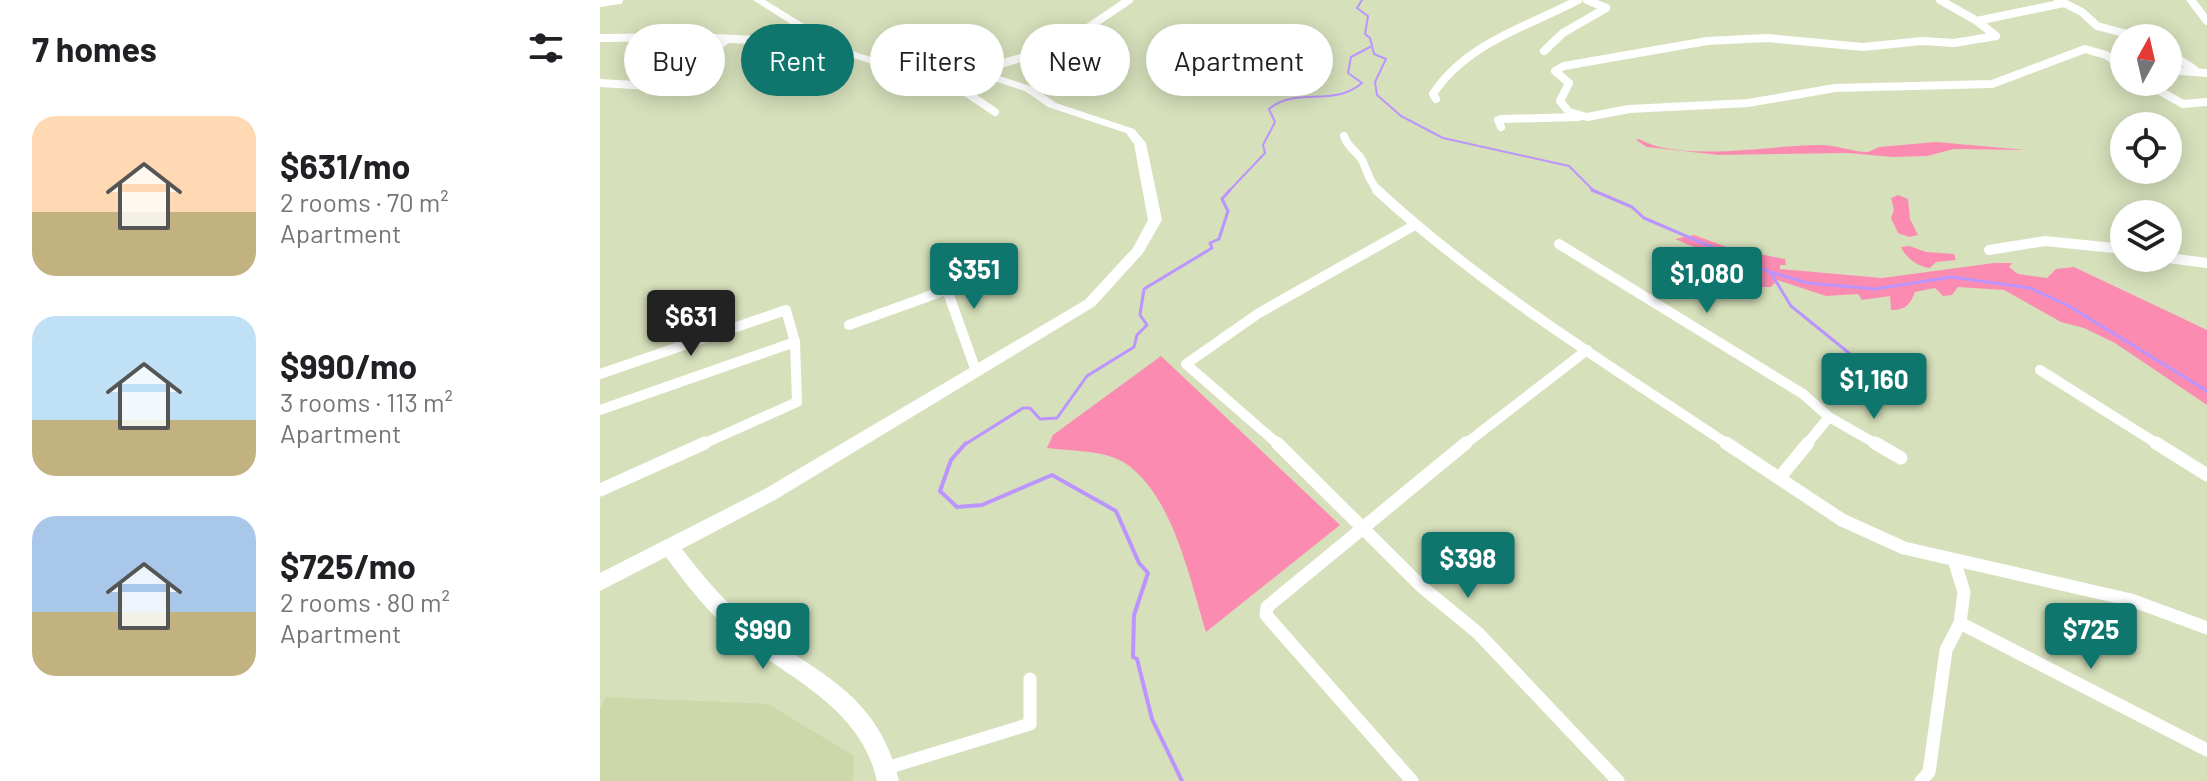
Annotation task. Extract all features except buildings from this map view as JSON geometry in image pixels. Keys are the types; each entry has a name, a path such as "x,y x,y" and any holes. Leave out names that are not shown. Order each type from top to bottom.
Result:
{"street":[{"path":"600,3 619,0"},
{"path":"758,0 797,24"},
{"path":"1004,63 1061,46 1129,0"},
{"path":"1436,99 1433,94 1438,83 1481,50 1578,0"},
{"path":"1544,51 1563,33 1606,8 1587,0"},
{"path":"1580,117 1569,112 1560,101 1570,87 1555,71 1564,66 1707,41 1768,38 1863,47 1922,41 1954,43 1996,36 1940,0"},
{"path":"2191,0 2207,21"},
{"path":"1977,21 2061,2 2082,12 2097,26 2110,29"},
{"path":"600,38 741,40"},
{"path":"1501,127 1498,120 1501,119 1580,117 1629,109 1748,103 1835,88 1992,84 2080,49 2097,51 2110,59"},
{"path":"2182,61 2207,73"},
{"path":"2182,69 2194,69"},
{"path":"600,582 670,548 883,429 976,371 1105,290 1143,243 1155,220 1140,143 1130,131 1052,105 1029,89 1004,82"},
{"path":"600,83 624,84"},
{"path":"971,96 995,112"},
{"path":"2169,96 2183,104 2206,102"},
{"path":"1344,136 1347,147 1362,159 1367,178 1377,190 1415,225 1487,282 1781,476 1842,520 1882,541 2131,600 2207,628"},
{"path":"1415,225 1259,313 1186,364 1251,417 1422,587 1487,643 1618,781"},
{"path":"1989,250 2045,241 2110,248"},
{"path":"1559,244 1803,394 1829,417 1901,458"},
{"path":"2182,260 2207,263"},
{"path":"940,270 968,341 976,371"},
{"path":"849,325 946,290"},
{"path":"600,374 786,310 795,342 797,402 600,490"},
{"path":"600,410 795,342"},
{"path":"1412,781 1266,615 1267,607 1363,526 1587,350"},
{"path":"2040,370 2207,475"},
{"path":"1781,476 1829,417"},
{"path":"670,548 697,584 744,630 845,705 878,741 887,775 1030,724 1030,679"},
{"path":"1921,781 1929,772 1946,650 1960,623 1964,592 1954,560"},
{"path":"1960,623 2207,750"}],"shaded area":[{"path":"1636,140 1678,150 1702,151 1819,145 1868,152 1879,147 1936,142 2026,150 1954,149 1927,156 1893,157 1848,153 1719,155 1647,147"},
{"path":"1898,195 1908,199 1910,219 1918,235 1909,237 1898,233 1891,218 1894,210 1891,198"},
{"path":"1694,235 1732,249 1785,259 1786,265 1780,265 1780,269 1882,278 2012,263 2009,267 2018,274 2047,278 2056,269 2074,267 2207,330 2207,405 2115,343 2084,328 2061,322 2004,290 1958,287 1952,295 1943,296 1935,288 1915,292 1906,306 1891,310 1890,296 1862,300 1858,294 1826,296 1777,280 1771,287 1760,287 1751,268 1740,262 1702,256 1708,253 1675,239"},
{"path":"1909,246 1926,252 1954,254 1956,260 1936,262 1930,268 1921,266 1901,247"},
{"path":"1161,356 1340,525 1206,632 1178,540 1156,496 1142,477 1117,459 1047,448 1053,435"},
{"path":"606,697 768,704 854,756 853,781 600,781 600,708"}],"waterway":[{"path":"1362,0 1357,8 1368,16 1365,34 1370,38 1374,54 1386,59 1375,82 1377,95 1401,116 1443,138 1569,166 1594,191"},
{"path":"1228,192 1265,153 1263,145 1275,122 1269,109 1291,99 1351,90 1362,83 1348,73 1351,57 1370,47"},
{"path":"965,445 1023,408 1030,408 1040,419 1057,418 1087,376 1134,347 1137,335 1147,325 1140,315 1144,289 1212,248 1210,243 1219,239 1228,211 1222,199 1230,190"},
{"path":"1594,191 1632,207 1644,218 1770,272 1808,283 1875,289 1951,277 2030,288 2069,306 2207,391"},
{"path":"1771,273 1791,306 1849,353 1909,391"},
{"path":"965,445 951,460 940,491 957,507 982,505 1052,475 1116,511 1139,563 1148,573 1134,615 1133,657 1137,659 1152,719 1182,781"}]}
